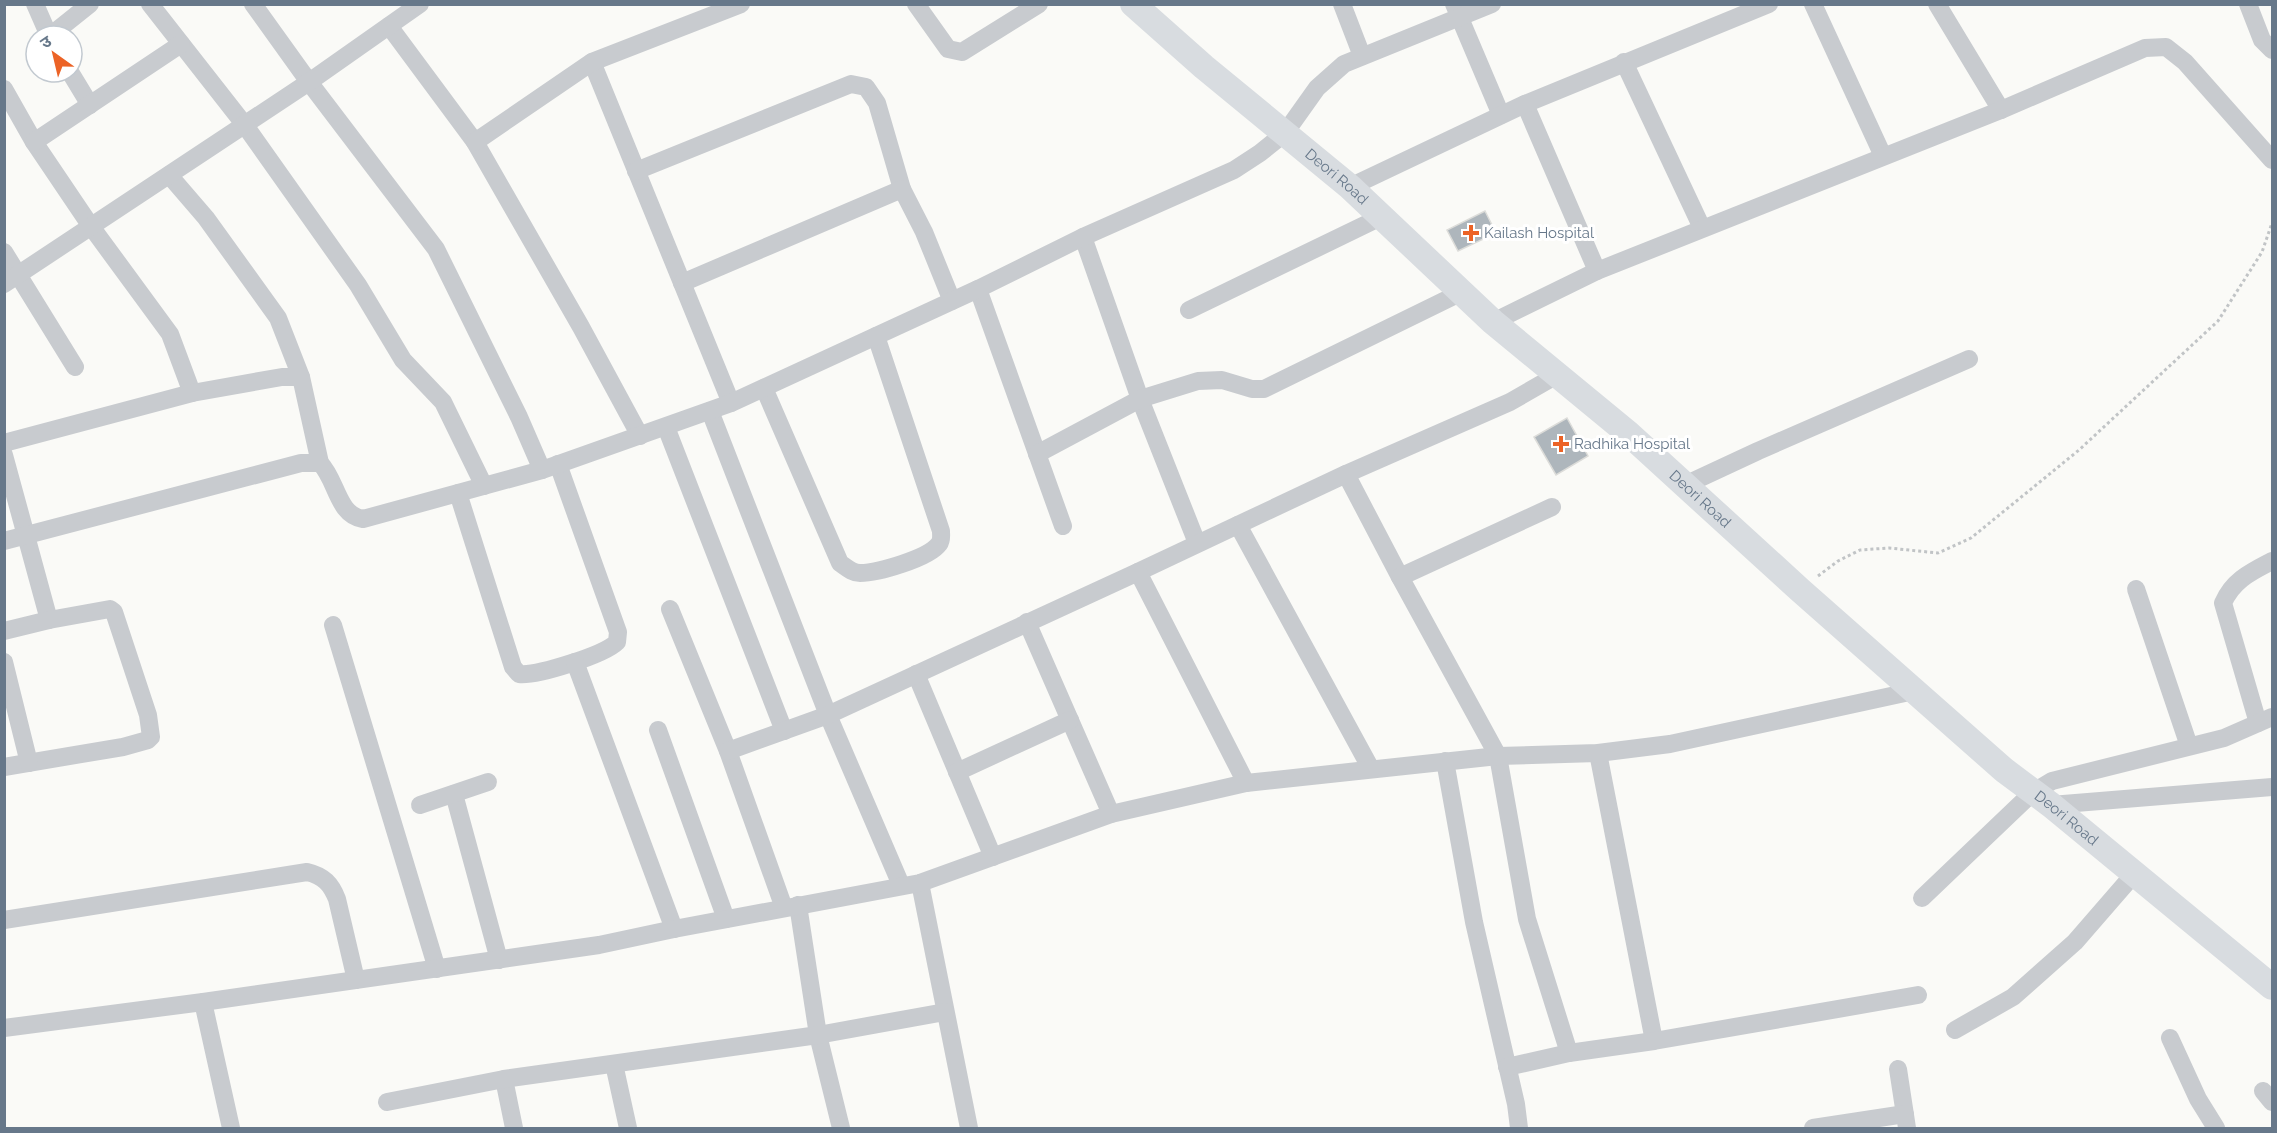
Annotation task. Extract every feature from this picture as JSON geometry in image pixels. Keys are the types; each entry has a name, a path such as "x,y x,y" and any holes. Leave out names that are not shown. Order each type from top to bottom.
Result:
{"street":[{"path":"34,4 43,24"},
{"path":"64,24 90,4"},
{"path":"150,4 244,124 358,285 404,360 443,402 484,486"},
{"path":"253,4 309,82 436,249 519,417 550,467 618,632 617,642 609,649 575,662 527,675 519,674 513,667 458,493"},
{"path":"11,279 309,82 420,4"},
{"path":"475,142 592,62 741,4"},
{"path":"916,4 948,49 962,52 1039,4"},
{"name":"Deori Road","path":"1133,4 1350,187 1493,322 1629,434 1914,691 2041,799 2272,987"},
{"path":"1342,4 1362,56"},
{"path":"169,174 206,218 278,318 301,377 320,463 327,470 346,511 354,518 363,519 550,467 710,411 764,388 978,289 1083,237 1234,170 1285,133 1317,88 1344,64 1456,11 1492,4"},
{"path":"1350,187 1524,104 1768,4"},
{"path":"1813,4 1882,156"},
{"path":"1937,4 2001,110"},
{"path":"2248,4 2262,40 2272,50"},
{"path":"1456,11 1501,115"},
{"path":"389,26 475,142 640,436"},
{"path":"34,142 181,44"},
{"path":"1493,322 1597,271 2001,110 2145,48 2166,47 2185,62 2272,160"},
{"path":"592,62 731,403"},
{"path":"1624,62 1702,228"},
{"path":"77,84 90,105"},
{"path":"636,171 851,84 866,87 877,103 902,189 924,232 952,301"},
{"path":"4,89 34,142 90,225 170,334 192,393"},
{"path":"1524,104 1597,271"},
{"path":"682,282 902,189"},
{"path":"1189,310 1381,217"},
{"path":"1083,237 1140,399 1197,543"},
{"path":"4,252 11,279 75,367"},
{"path":"978,289 1063,526"},
{"path":"1037,454 1140,399 1198,381 1222,380 1252,389 1264,389 1462,292"},
{"path":"764,388 840,563 849,570 859,573 882,569 925,556 938,546 941,531 876,336"},
{"path":"1685,485 1969,359"},
{"path":"728,751 828,715 1346,474 1510,402 1557,375"},
{"path":"4,443 192,393 282,377 301,377"},
{"path":"710,411 828,715 901,885"},
{"path":"666,427 784,731"},
{"path":"4,455 49,620"},
{"path":"4,542 301,463 320,463"},
{"path":"1346,474 1498,756 1527,919 1569,1053"},
{"path":"1400,577 1552,507"},
{"path":"1238,525 1371,769"},
{"path":"1922,898 2041,799 2052,781 2224,738 2265,720 2223,603 2229,589 2250,572 2272,561"},
{"path":"1138,572 1246,783"},
{"path":"2136,589 2189,746"},
{"path":"4,631 110,609 114,612 148,715 151,737 144,742 123,747 4,767"},
{"path":"670,609 791,906 837,1128"},
{"path":"1027,622 1111,814"},
{"path":"333,625 437,969"},
{"path":"4,662 29,763"},
{"path":"575,662 674,928"},
{"path":"916,674 993,857"},
{"path":"4,1028 599,945 674,928 920,883 1111,814 1246,783 1498,756 1598,753 1670,744 1914,691"},
{"path":"957,772 1070,720"},
{"path":"658,730 726,919"},
{"path":"1598,753 1654,1041"},
{"path":"1445,761 1474,922 1519,1128"},
{"path":"420,805 488,782"},
{"path":"2041,799 2272,787"},
{"path":"454,794 499,960"},
{"path":"4,920 308,872 325,879 332,887 337,899 356,980"},
{"path":"1954,1030 2013,997 2074,942 2134,874"},
{"path":"920,883 969,1128"},
{"path":"1507,1067 1569,1053 1654,1041 1918,995"},
{"path":"203,1002 231,1128"},
{"path":"387,1102 504,1079 818,1035 945,1012"},
{"path":"2170,1038 2198,1099 2216,1128"},
{"path":"614,1064 628,1128"},
{"path":"1813,1128 1906,1121 1898,1069"},
{"path":"504,1079 514,1128"}],"path":[{"path":"1800,590 1838,561 1860,550 1889,548 1938,553 1971,538 2079,450 2218,321 2262,252 2272,223"}],"building":[{"path":"1485,211 1496,233 1458,251 1447,230"},
{"path":"1567,418 1588,456 1556,475 1534,437"}],"place":[{"name":"Kailash Hospital","path":"1471,233"},
{"name":"Radhika Hospital","path":"1561,444"}]}
